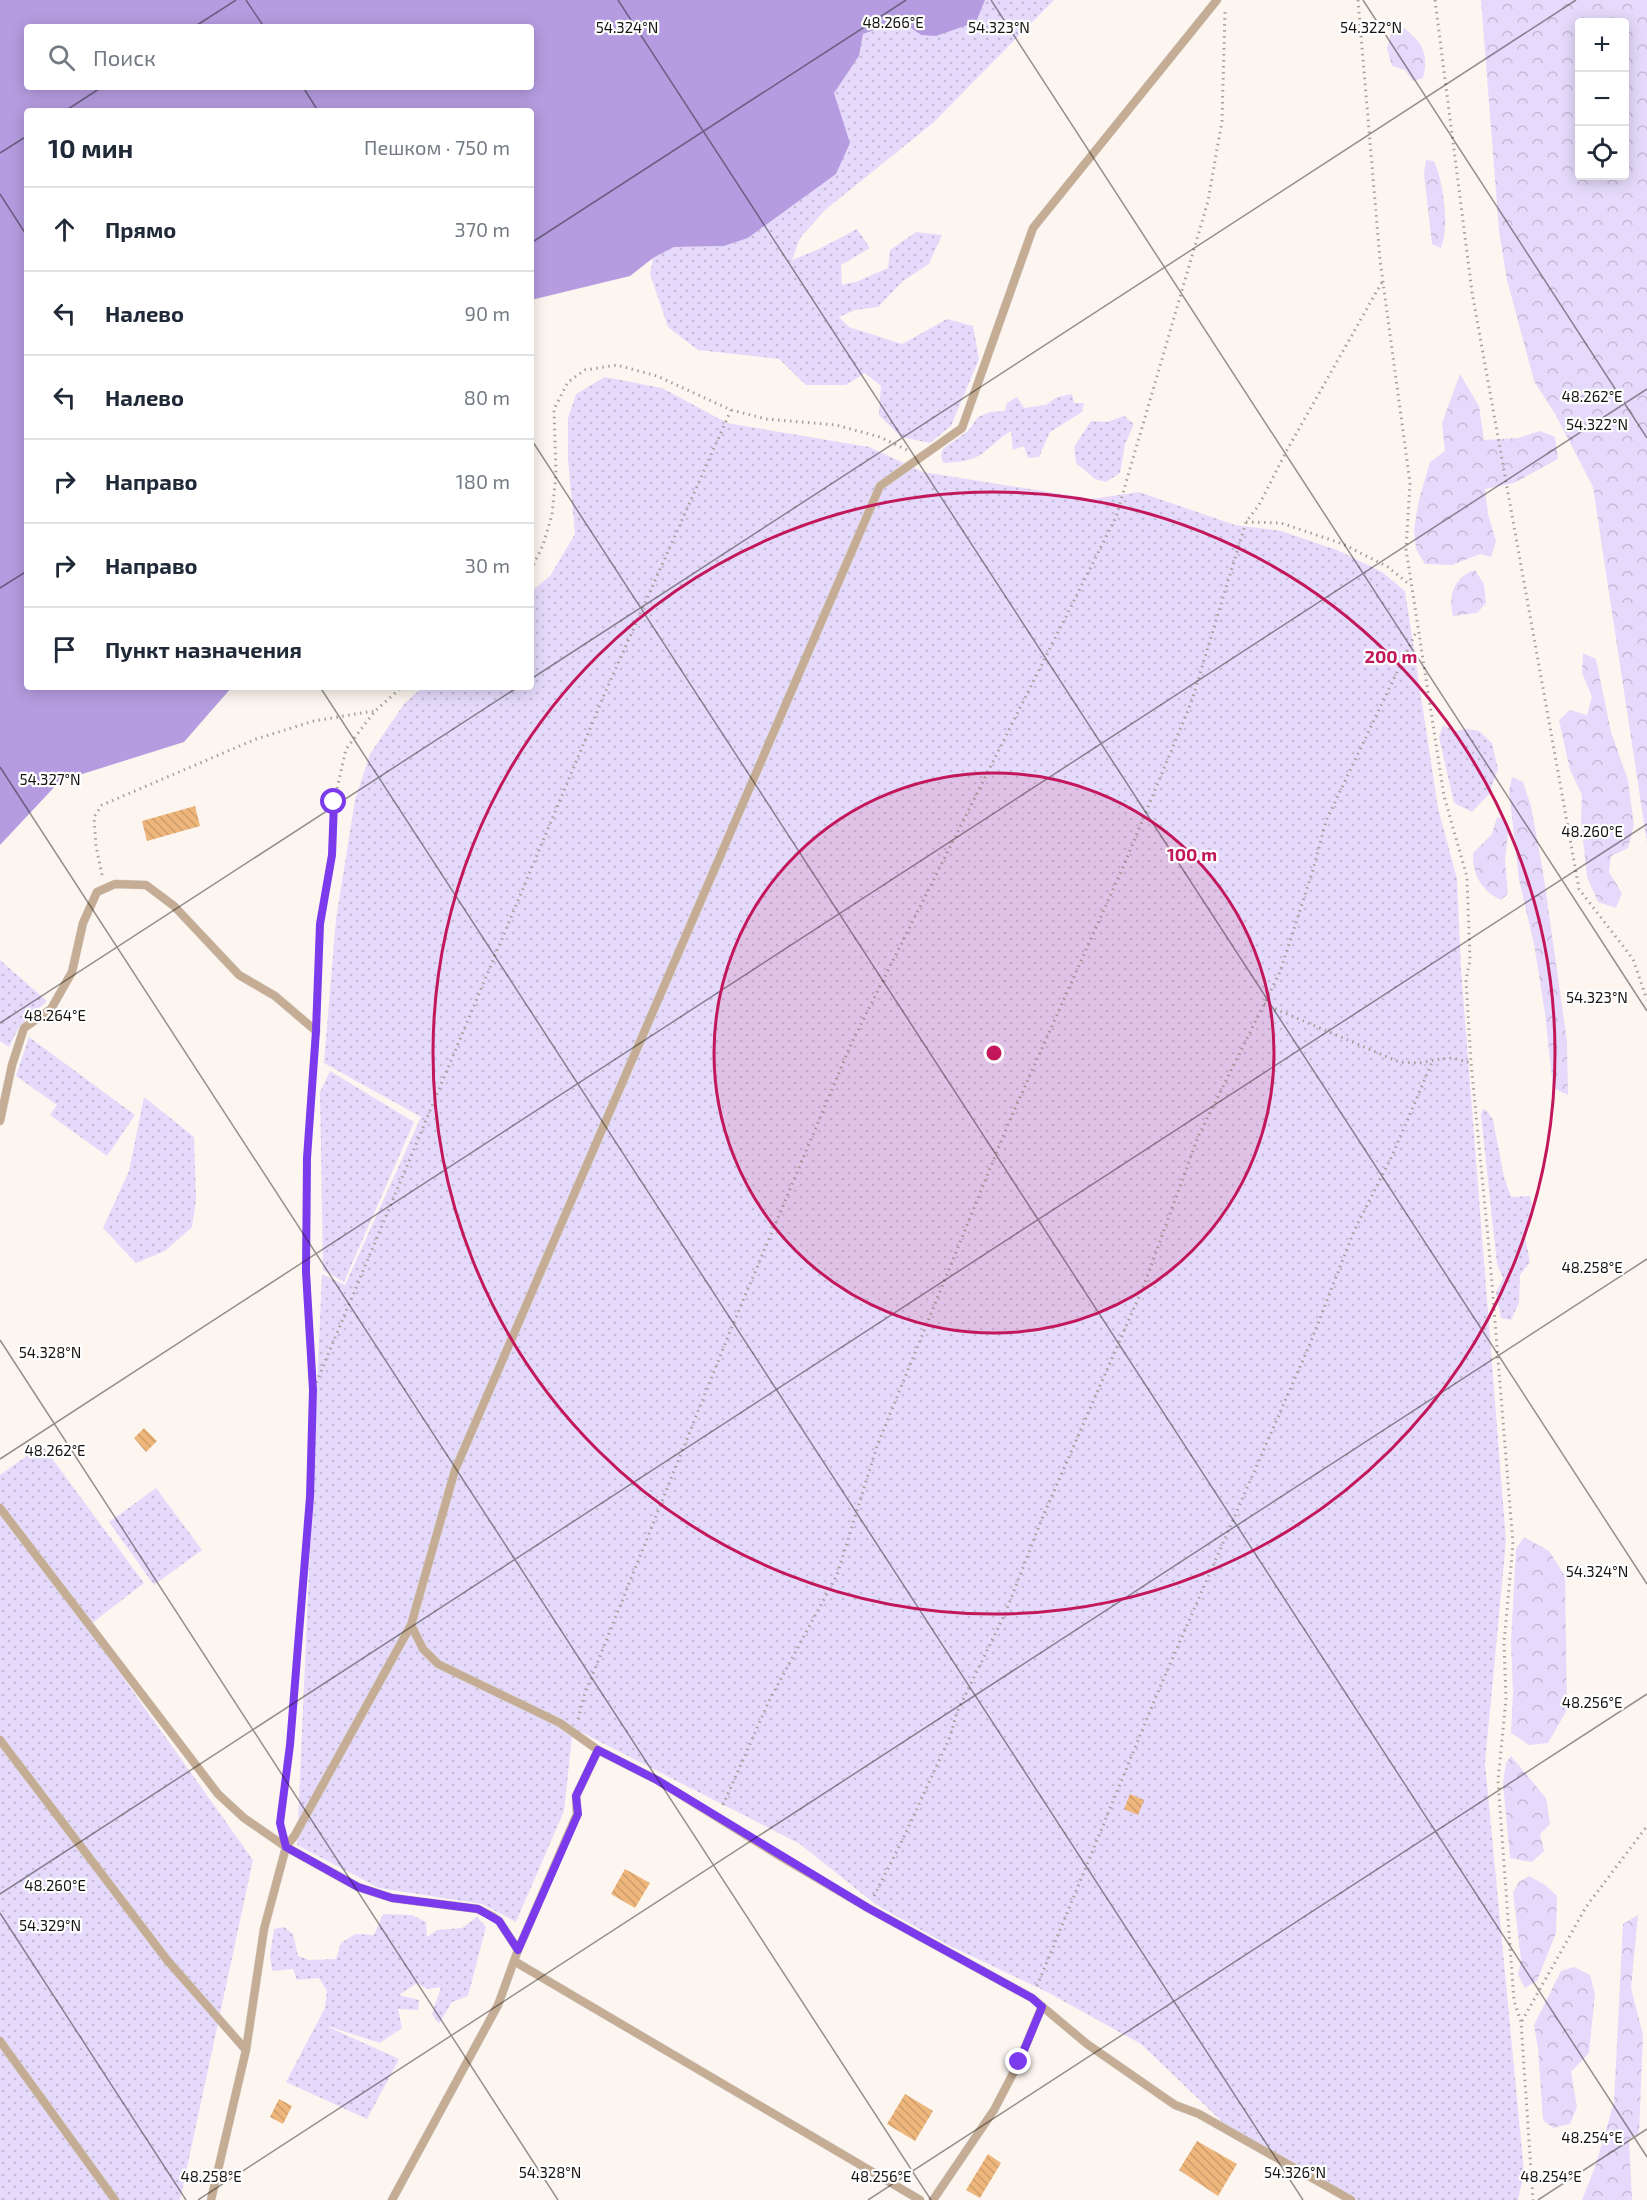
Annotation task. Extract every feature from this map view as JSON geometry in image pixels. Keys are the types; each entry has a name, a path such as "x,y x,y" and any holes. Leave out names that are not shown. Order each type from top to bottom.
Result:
{"lane":[{"path":"211,2200 246,2050 264,1929 286,1847 295,1835 411,1625 455,1470 880,486 962,428 1033,228 1217,0"},
{"path":"0,1120 12,1065 24,1028 51,1009 72,972 83,923 97,892 114,884 146,885 174,906 239,975 274,996 316,1031"},
{"path":"0,1508 218,1794 244,1818 286,1847 358,1887 392,1898 478,1909 499,1921 518,1950"},
{"path":"411,1625 423,1649 438,1664 560,1723 598,1750 657,1780 868,1908 1032,1998 1087,2044 1175,2105 1199,2114 1351,2200"},
{"path":"0,1740 167,1960 246,2050"},
{"path":"392,2200 498,2005 518,1950 578,1814 576,1796 598,1750"},
{"path":"514,1962 920,2200"},
{"path":"933,2200 994,2110 1019,2062 1042,2007"},
{"path":"0,2041 115,2200"}],"path":[{"path":"1358,0 1383,280 1410,483 1406,549 1444,796 1467,877 1470,951 1466,980 1471,1063 1490,1248 1513,1544 1504,1642 1506,1699 1498,1781 1514,2001 1521,2022 1533,2200"},
{"path":"1435,0 1472,292 1579,889 1633,959 1647,1000"},
{"path":"574,1733 584,1696 722,1351 852,1042 1116,517 1208,201 1222,121 1225,11"},
{"path":"718,1818 769,1701 837,1575 877,1446 1009,1122 1124,865 1191,703 1246,522 1259,505 1287,450 1383,280"},
{"path":"534,564 543,545 552,515 556,474 554,410 568,382 585,370 617,365 657,376 731,410 766,419 836,425 880,437 922,457"},
{"path":"313,1390 604,695 731,410"},
{"path":"1246,522 1281,523 1343,544 1388,567 1411,587"},
{"path":"868,1908 903,1841 950,1737 957,1712 1005,1614 1041,1521 1144,1286 1198,1137 1280,972 1313,870 1326,821 1418,629"},
{"path":"286,1847 280,1823 290,1745 310,1497 313,1390 306,1272 306,1169 316,1031 320,924 332,855 334,802 346,749 375,711 399,690"},
{"path":"105,888 96,846 94,817 102,805 256,739 314,721 375,711"},
{"path":"1264,1004 1399,1062 1420,1063 1454,1058 1471,1063"},
{"path":"1032,1998 1160,1688 1310,1344 1354,1231 1392,1156 1433,1060"},
{"path":"1521,2022 1586,1907 1647,1826"}],"green space":[{"path":"985,0 1054,0 933,123 825,210 800,238 792,260 857,229 870,248 841,265 842,285 888,268 890,250 916,232 942,235 929,264 903,281 878,307 855,310 839,317 849,327 902,344 947,319 973,326 979,359 951,426 930,443 901,437 879,415 881,386 865,373 846,385 806,385 779,359 698,350 668,327 650,274 653,258 674,247 724,246 748,238 836,174 850,143 834,93 859,56 863,34 901,21 921,35 976,22"},
{"path":"1481,0 1647,0 1647,843 1593,487 1555,414 1534,381 1507,280 1499,231"},
{"path":"1404,28 1420,44 1425,56 1423,78 1413,81 1405,70 1392,66 1387,48 1391,34"},
{"path":"1426,160 1434,161 1443,192 1445,228 1441,248 1432,244 1424,173"},
{"path":"1460,374 1479,406 1484,440 1518,438 1540,431 1555,437 1558,459 1514,483 1485,489 1488,514 1496,541 1491,557 1480,554 1452,565 1425,564 1416,549 1414,529 1419,500 1430,462 1445,451 1442,423"},
{"path":"605,377 662,388 727,423 869,447 923,472 1092,499 1139,492 1235,525 1281,531 1337,550 1382,572 1405,591 1438,808 1457,879 1461,969 1506,1541 1485,1763 1524,2172 1518,2200 1356,2200 1341,2194 1235,2134 1141,2044 1049,1993 946,1944 875,1904 800,1844 573,1728 564,1811 516,1922 482,1904 379,1888 297,1845 322,1274 345,1285 421,1117 324,1063 336,919 355,800 370,754 404,704 420,690 534,690 534,589 550,576 575,534 568,461 568,418 576,394"},
{"path":"1072,394 1074,403 1084,403 1082,412 1050,432 1039,457 1028,458 1024,446 1013,450 1011,431 972,459 943,463 941,456 943,449 968,431 978,417 990,412 1005,411 1007,403 1017,397 1024,408 1046,405 1057,397"},
{"path":"1124,416 1134,424 1125,444 1120,473 1106,482 1095,479 1076,463 1074,447 1091,421 1107,422"},
{"path":"1475,570 1484,584 1486,603 1477,613 1453,616 1451,601 1454,588 1462,577"},
{"path":"1583,653 1596,659 1611,732 1628,780 1634,825 1628,848 1611,856 1609,872 1622,893 1616,908 1598,902 1587,877 1581,820 1582,795 1570,770 1559,720 1570,710 1587,715 1592,697 1582,673"},
{"path":"1443,725 1455,731 1467,729 1479,731 1492,743 1498,769 1489,794 1472,812 1454,803 1439,737"},
{"path":"1512,777 1523,782 1531,806 1543,872 1567,1041 1568,1095 1553,1088 1545,1013 1534,944 1519,880 1509,791"},
{"path":"1497,817 1504,819 1508,833 1505,861 1508,894 1501,900 1494,897 1484,887 1476,875 1473,861 1473,853 1492,834"},
{"path":"0,960 47,1001 19,1027 9,1047 0,1041"},
{"path":"29,1037 135,1115 107,1156 50,1115 57,1105 16,1076"},
{"path":"330,1071 414,1122 344,1282 323,1270 320,1092"},
{"path":"144,1097 194,1137 196,1200 192,1227 165,1251 136,1263 103,1228 129,1171"},
{"path":"1483,1109 1493,1120 1504,1177 1511,1197 1530,1196 1534,1214 1524,1232 1530,1262 1520,1275 1519,1303 1511,1320 1501,1318 1496,1293 1503,1278 1497,1264 1481,1115"},
{"path":"42,1445 144,1583 87,1627 253,1860 180,2200 0,2200 0,1475"},
{"path":"156,1488 202,1550 154,1585 109,1522"},
{"path":"1524,1537 1549,1551 1565,1576 1567,1710 1548,1743 1529,1745 1511,1733 1513,1692 1511,1642 1516,1549"},
{"path":"1511,1756 1546,1798 1550,1824 1540,1834 1544,1851 1532,1862 1510,1858 1503,1783 1506,1763"},
{"path":"1529,1876 1545,1885 1557,1896 1556,1933 1537,1981 1525,1988 1518,1975 1521,1960 1513,1892 1519,1882"},
{"path":"383,1914 412,1915 426,1922 427,1937 437,1930 462,1928 477,1917 486,1927 468,1996 452,2002 439,2024 432,2014 441,1987 427,1989 417,1983 399,1995 419,2000 418,2010 398,2009 402,2028 380,2043 324,2025 399,2059 367,2119 286,2082 325,2008 327,1991 319,1978 297,1980 293,1969 272,1971 270,1955 274,1929 284,1927 293,1934 298,1956 309,1960 336,1959 341,1943 355,1934 374,1935"},
{"path":"1638,1915 1631,1988 1643,2035 1639,2133 1629,2139 1632,2200 1582,2200 1595,2167 1614,2102 1623,1924"},
{"path":"1574,1967 1590,1975 1595,1994 1589,2053 1571,2072 1577,2107 1570,2124 1553,2128 1543,2120 1538,2048 1534,2025 1561,1971"}],"shaded area":[{"path":"0,0 985,0 976,22 936,36 921,35 901,21 863,34 859,56 834,93 850,143 836,174 748,238 724,246 674,247 653,258 630,276 534,299 534,108 24,108 24,690 229,690 184,742 60,781 0,845"}],"building":[{"path":"195,806 200,826 147,841 142,821"},
{"path":"144,1428 157,1441 146,1452 134,1438"},
{"path":"1130,1794 1144,1800 1138,1815 1124,1809"},
{"path":"625,1869 650,1883 635,1908 611,1894"},
{"path":"905,2094 933,2111 915,2141 887,2124"},
{"path":"279,2099 292,2106 283,2124 270,2117"},
{"path":"1197,2141 1237,2164 1218,2196 1179,2170"},
{"path":"988,2154 1001,2163 980,2198 966,2190"}],"route":[{"path":"334,802 332,855 320,924 316,1031 307,1158 306,1272 313,1390 310,1497 290,1745 280,1823 286,1847 358,1887 392,1898 478,1909 499,1921 518,1950 578,1814 576,1796 598,1750 657,1780 868,1908 1032,1998 1042,2007 1019,2062"}]}
